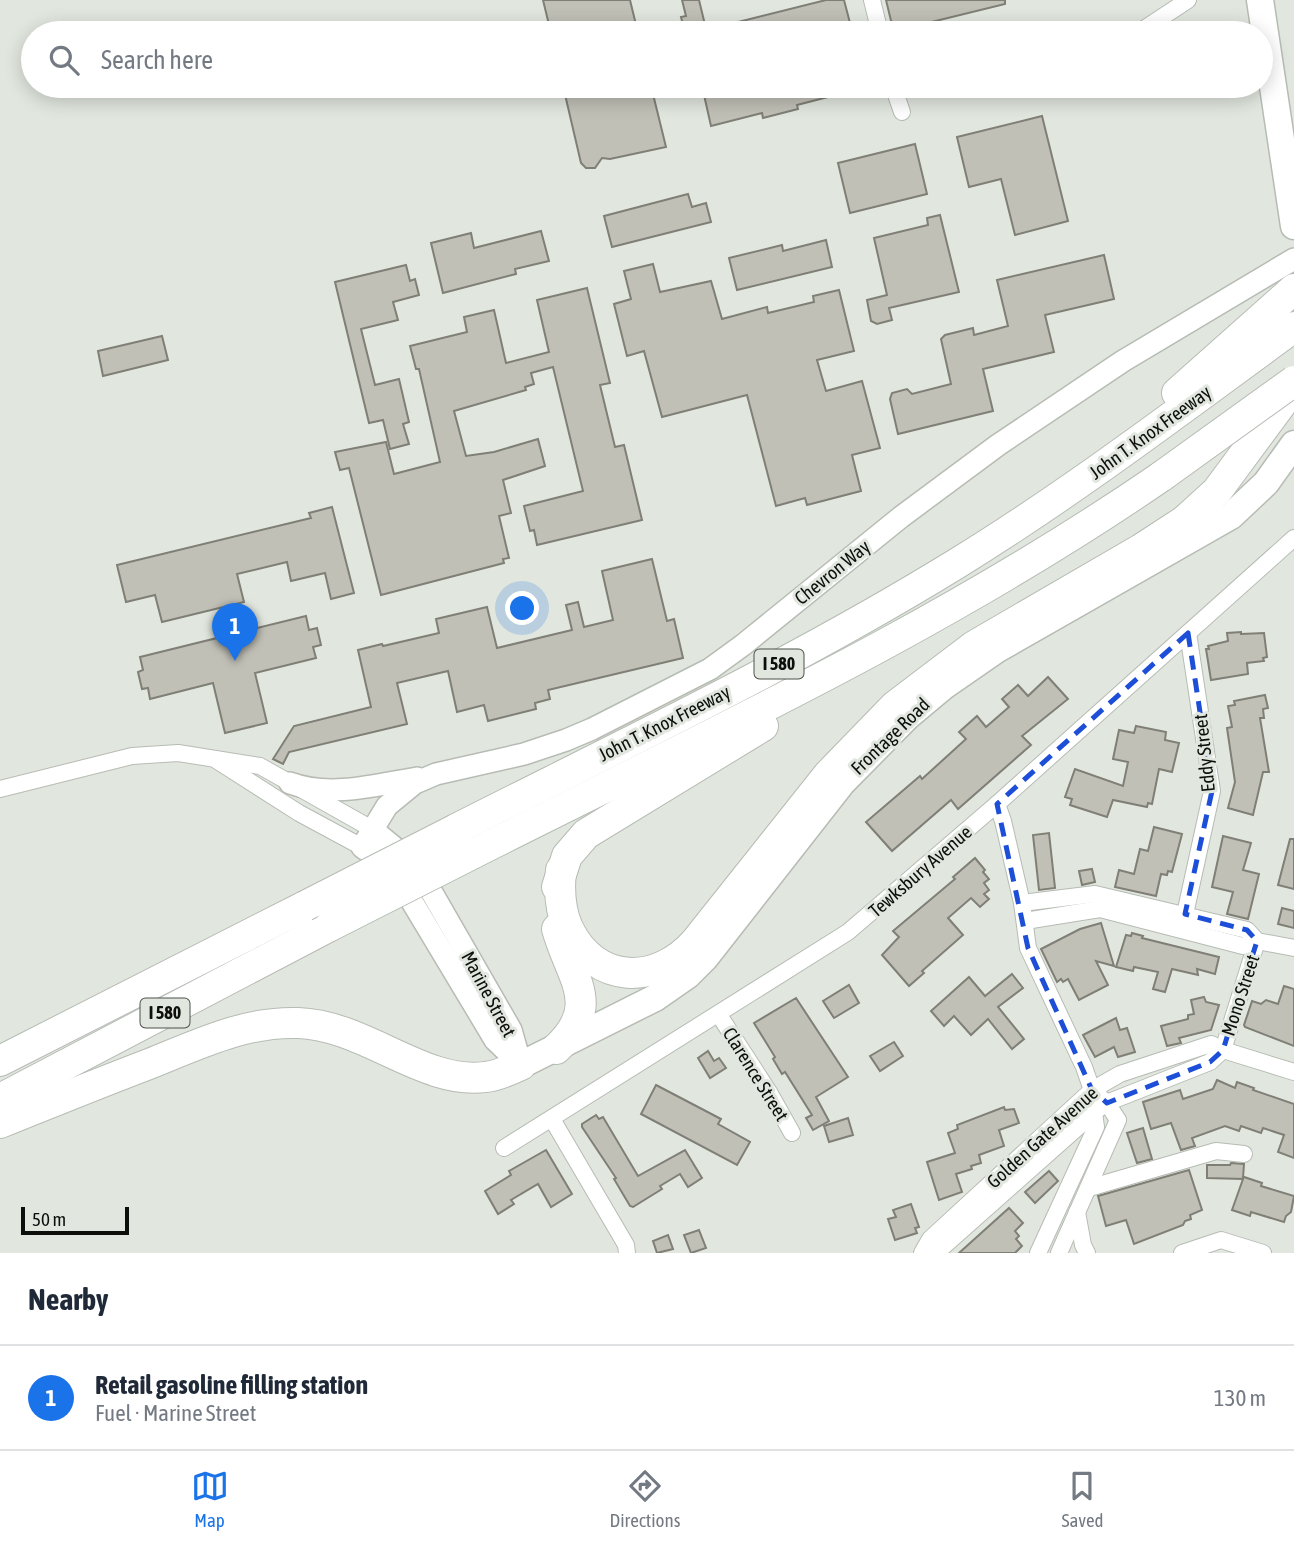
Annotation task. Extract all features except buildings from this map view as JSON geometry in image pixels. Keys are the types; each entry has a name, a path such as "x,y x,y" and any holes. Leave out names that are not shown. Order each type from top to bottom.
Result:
{"highway":[{"path":"1089,475 1219,353 1294,289"},
{"name":"John T. Knox Freeway","path":"0,1061 845,629 983,547 1089,475 1294,327"},
{"path":"561,870 561,900 568,927 578,944 593,959 608,967 632,973 649,972 671,964 696,941 833,769 889,712 974,646 1184,521 1217,491 1292,385"},
{"name":"John T. Knox Freeway","path":"0,1099 330,926 813,681 982,590 1162,476 1292,385"},
{"path":"556,1049 577,1026 581,1008 579,987 556,925 555,900 561,870 575,845 600,824 982,590"},
{"path":"0,1123 226,1034 274,1024 297,1023 333,1027 434,1070 455,1076 489,1077 521,1065"}],"main road":[{"path":"1260,0 1263,21"},
{"path":"1273,86 1294,226"},
{"path":"1290,460 1276,438 1292,385"},
{"name":"Frontage Road","path":"521,1065 655,998 688,975 705,958 842,783 885,737 932,696 970,667 1010,642 1231,516 1290,460"}],"street":[{"path":"872,0 877,21"},
{"path":"1156,21 1188,0"},
{"path":"897,98 902,112"},
{"name":"Chevron Way","path":"367,838 382,812 400,793 415,783 436,774 524,754 566,740 709,669 753,637 909,510 1020,429 1123,361 1294,259"},
{"name":"Tewksbury Avenue","path":"504,1147 848,933 997,804 1294,538"},
{"name":"Eddy Street","path":"1185,914 1212,791 1188,633"},
{"name":"Marine Street","path":"0,789 105,762 153,753 186,754 245,762 265,769 319,802 367,838"},
{"name":"Marine Street","path":"216,760 272,796 367,838 395,846 424,880 511,1030 521,1065"},
{"path":"290,783 309,788 352,789 436,774"},
{"path":"997,804 1022,903 1028,948 1100,1108 1096,1127 1038,1253"},
{"path":"1022,903 1096,894 1247,930 1257,941"},
{"path":"1025,921 1100,909 1243,946 1257,941 1294,948"},
{"name":"Mono Street","path":"1223,1050 1257,941"},
{"name":"Clarence Street","path":"719,1015 792,1133"},
{"name":"Golden Gate Avenue","path":"922,1253 930,1239 1091,1085 1211,1044 1294,1073"},
{"name":"Golden Gate Avenue","path":"936,1253 1100,1108 1210,1062 1223,1050"},
{"path":"1059,1253 1118,1120 1100,1108"},
{"path":"552,1119 626,1245 627,1253"},
{"path":"1088,1188 1216,1151 1244,1154"},
{"path":"1077,1212 1087,1253"},
{"path":"1182,1253 1221,1241 1263,1253"}],"highlighted area":[{"path":"1188,633 1212,791 1185,914 1247,930 1257,941 1223,1050 1210,1062 1107,1103 1092,1090 1028,948 997,804"}],"place":[{"name":"Retail gasoline filling station","path":"235,661"}]}
